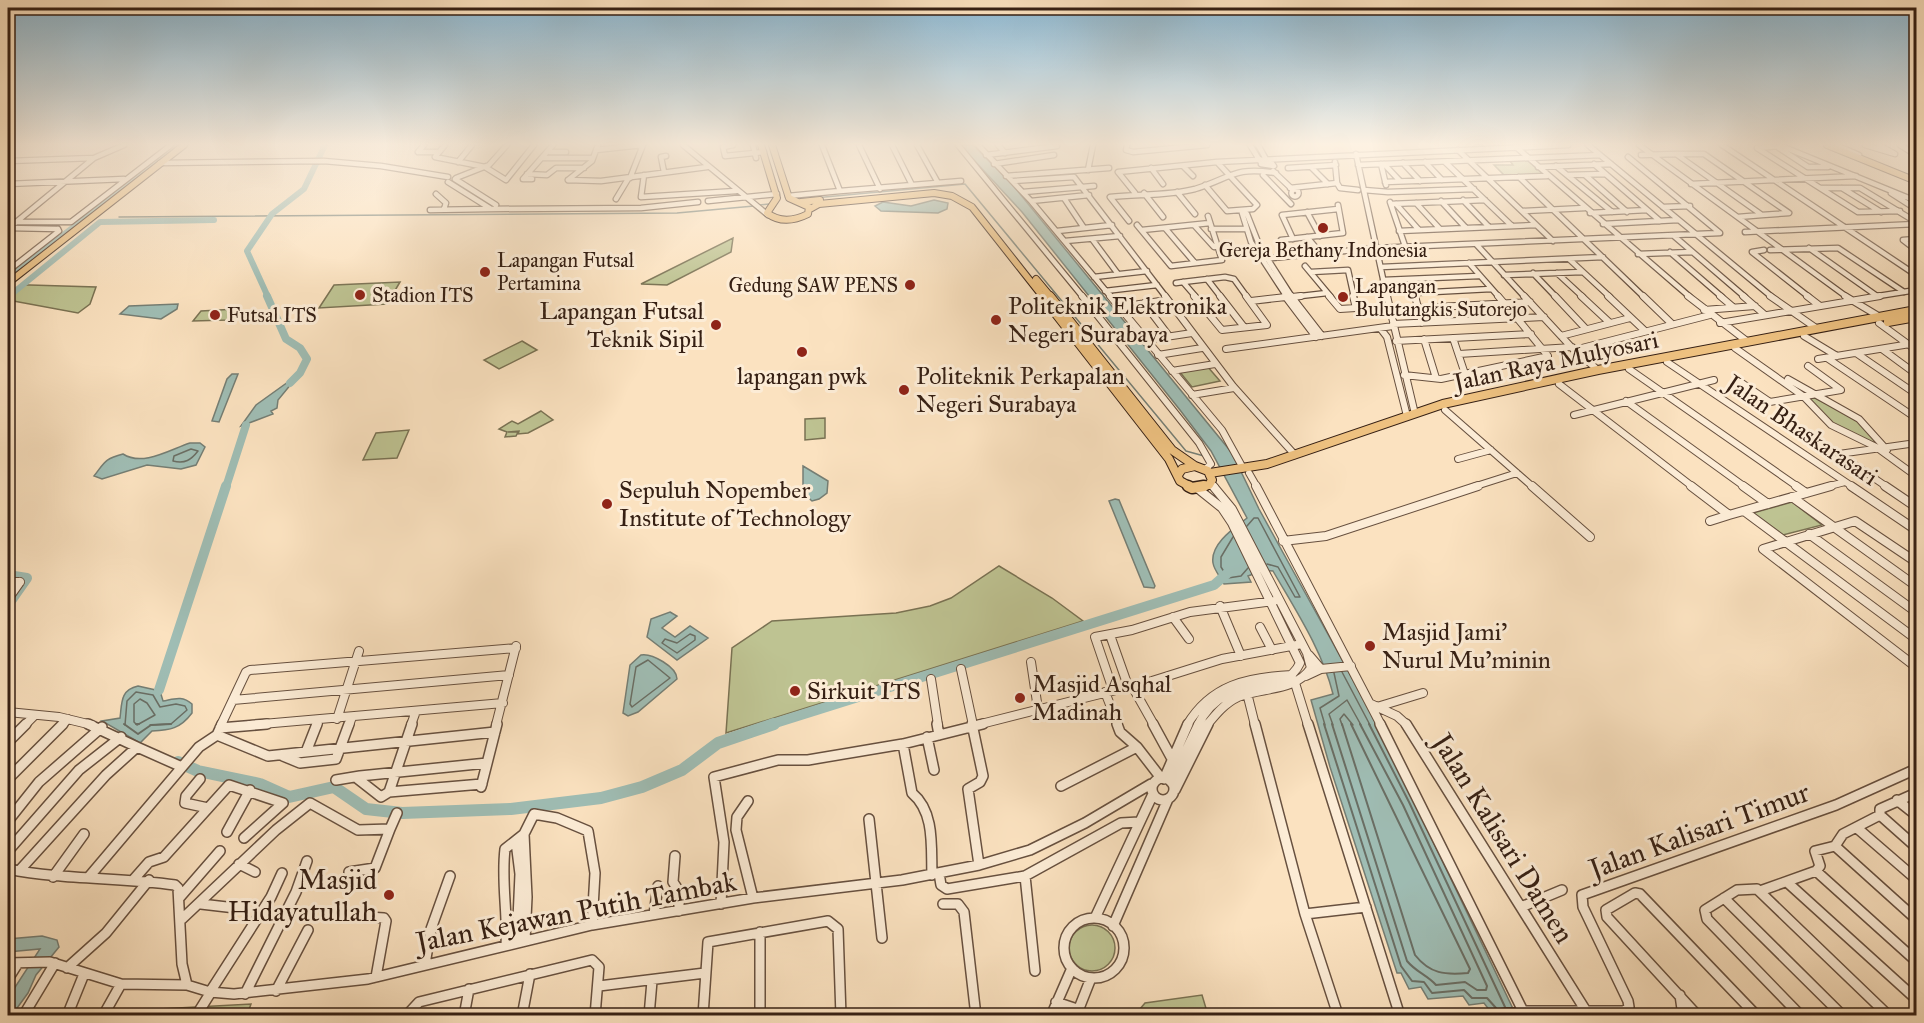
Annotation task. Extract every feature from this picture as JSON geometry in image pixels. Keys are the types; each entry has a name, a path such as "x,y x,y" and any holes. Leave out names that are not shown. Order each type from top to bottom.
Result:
{"main road":[{"path":"8,283 121,193"},
{"path":"776,193 768,211 777,219 804,216 815,204 888,194"},
{"path":"787,193 791,200 801,202 888,194 934,193 959,198 972,207 1004,243 1126,399 1169,459 1183,484 1197,488 1213,475 1172,450 1126,399"},
{"path":"801,202 810,209"},
{"name":"Jalan Raya Mulyosari","path":"1213,475 1270,468 1443,404 1531,387 1559,384 1748,342 1913,314"},
{"name":"Jalan Raya Mulyosari","path":"1244,471 1381,427 1598,370 1667,362 1811,332"},
{"path":"1178,475 1185,467 1195,466"}],"street":[{"path":"15,223 52,193"},
{"path":"8,222 64,224 71,222 109,193"},
{"path":"468,193 489,209"},
{"path":"474,193 494,205 531,208"},
{"path":"616,199 618,193"},
{"path":"642,193 641,197 762,193"},
{"path":"868,193 891,193"},
{"path":"999,193 1209,458 1213,475 1298,645 1323,669"},
{"name":"Jalan Kalisari Damen","path":"1024,193 1228,438 1350,666 1374,705 1522,1013"},
{"path":"1144,193 1163,217"},
{"path":"1129,221 1110,197 1153,193"},
{"path":"1178,193 1195,214"},
{"path":"1212,193 1227,210 1257,207 1244,193"},
{"path":"1285,193 1282,194 1291,204"},
{"path":"1362,193 1381,267 1411,415"},
{"path":"1388,193 1406,249"},
{"path":"1478,193 1512,226"},
{"path":"1503,193 1553,241"},
{"path":"1536,193 1672,324"},
{"path":"1567,193 1710,315 1748,342"},
{"path":"1589,193 1612,212"},
{"path":"1605,193 1627,212"},
{"path":"1627,193 1660,221"},
{"path":"1646,193 1788,311 1837,356"},
{"path":"1264,259 1389,249 1720,232 1673,193"},
{"path":"1704,193 1917,350"},
{"path":"1732,193 1762,215"},
{"path":"1737,217 1789,213 1760,193"},
{"path":"1796,193 1917,275"},
{"path":"1798,193 1917,270"},
{"path":"1828,193 1859,213 1900,211"},
{"path":"1849,193 1881,212"},
{"path":"1869,193 1917,223"},
{"path":"1890,193 1917,209"},
{"path":"1897,193 1917,201"},
{"path":"436,194 446,203 444,209"},
{"path":"430,210 657,207 739,194 768,211"},
{"path":"1032,201 1089,195 1234,388 1295,455"},
{"path":"1064,198 1084,228"},
{"path":"1463,200 1489,227"},
{"path":"1393,204 1485,200"},
{"path":"1441,201 1466,228"},
{"path":"97,203 108,203"},
{"path":"463,209 481,203"},
{"path":"1416,203 1440,229"},
{"path":"1393,204 1419,230"},
{"path":"1663,207 1690,206"},
{"path":"1281,240 1293,239 1307,237 1320,236 1344,233 1338,207 1282,215 1293,239"},
{"path":"1522,211 1585,208"},
{"path":"1590,213 1647,210"},
{"path":"1307,212 1320,236"},
{"path":"1264,259 1247,214 1242,213 1246,229 1264,259 1319,337"},
{"path":"1137,225 1171,266 1224,259 1208,216"},
{"path":"1603,224 1678,220"},
{"path":"1745,232 1917,223"},
{"path":"1057,231 1112,225"},
{"path":"1194,225 1214,247 1219,246"},
{"path":"1142,230 1194,225 1246,229"},
{"path":"1399,231 1536,225"},
{"path":"8,228 60,230 8,271"},
{"path":"1165,228 1195,263"},
{"path":"1065,242 1120,236"},
{"path":"1674,236 1765,315"},
{"path":"1307,237 1322,255"},
{"path":"1092,239 1118,274"},
{"path":"1917,239 1903,240 1917,250"},
{"path":"1476,244 1573,349 1598,370"},
{"path":"1809,248 1877,296"},
{"path":"1820,306 1752,252 1840,248 1904,292"},
{"path":"1670,252 1732,308"},
{"path":"1638,254 1692,252"},
{"path":"1381,267 1603,257"},
{"path":"1569,259 1645,331"},
{"path":"8,265 32,262"},
{"path":"1468,263 1504,303"},
{"path":"1305,266 1340,309 1356,308 1348,270 1311,272"},
{"path":"1094,277 1147,271"},
{"path":"1504,274 1582,272"},
{"path":"1533,273 1586,329"},
{"path":"1557,273 1610,324"},
{"path":"1383,280 1479,276"},
{"path":"1176,283 1183,282 1207,279 1231,277 1267,324 1222,330 1183,282"},
{"path":"1207,279 1244,327"},
{"path":"1410,279 1422,322"},
{"path":"1105,291 1157,285"},
{"path":"1414,293 1491,289"},
{"path":"1720,323 1917,290"},
{"path":"1251,301 1327,293"},
{"path":"1119,307 1167,300"},
{"path":"1419,308 1530,302"},
{"path":"1144,303 1169,336"},
{"path":"1704,310 1755,306"},
{"path":"1459,354 1573,349 1710,315"},
{"path":"1226,350 1393,325 1544,317"},
{"path":"1404,375 1436,378 1548,357 1544,349 1517,318"},
{"path":"1562,336 1630,318"},
{"path":"1380,328 1387,337 1411,415"},
{"path":"1146,340 1192,333"},
{"path":"1396,340 1531,333"},
{"path":"1453,338 1465,374"},
{"path":"1424,339 1436,378"},
{"path":"1818,359 1917,343"},
{"path":"1158,355 1203,348"},
{"path":"1738,348 1780,376 1858,418 1874,433 1879,446 1917,476"},
{"path":"1882,349 1917,374"},
{"path":"1856,353 1917,394"},
{"path":"1827,358 1917,418"},
{"name":"Jalan Bhaskarasari","path":"1667,362 1917,530"},
{"path":"1172,371 1215,364"},
{"path":"1736,379 1770,402 1841,390 1808,366"},
{"path":"1629,369 1806,493"},
{"path":"1780,376 1831,425 1879,446 1917,470"},
{"path":"1574,415 1714,380"},
{"path":"1559,384 1729,515"},
{"path":"1192,395 1234,388"},
{"path":"1626,401 1768,504"},
{"path":"1445,410 1590,537"},
{"path":"1917,442 1879,446 1839,455 1917,507"},
{"path":"1458,459 1491,450"},
{"path":"1283,541 1326,536 1517,473"},
{"path":"1710,521 1845,482"},
{"path":"1197,488 1236,522"},
{"path":"1792,497 1917,586"},
{"path":"1744,511 1917,639"},
{"path":"1917,562 1860,523 1852,521 1764,548 1917,668"},
{"path":"1809,534 1917,612"},
{"path":"8,582 21,582 8,599"},
{"path":"1113,926 1168,799 1173,795 1119,729 1095,637 1132,630 1220,606 1275,601"},
{"path":"1220,606 1241,656"},
{"path":"1173,617 1189,639"},
{"path":"1260,627 1272,650"},
{"path":"1110,635 1130,686 1171,757"},
{"path":"721,904 724,842 714,777 778,760 808,760 903,744 1241,656 1298,645"},
{"path":"1298,645 1300,663 1295,679 1400,1016"},
{"path":"88,878 199,747 218,732 246,672 516,647 481,786 390,792 381,797 357,781 360,776"},
{"path":"337,719 359,651"},
{"path":"1306,676 1311,668 1307,653"},
{"path":"1031,662 1038,709"},
{"path":"1162,784 1223,706 1247,693 1323,669 1350,666"},
{"path":"961,669 983,776 980,782 968,789 979,866"},
{"path":"233,700 509,675"},
{"path":"1168,799 1160,798 1171,757 1196,709 1211,693 1252,678 1295,679"},
{"path":"931,679 939,735"},
{"path":"1095,918 1138,822 1204,714 1218,699 1240,688 1295,679"},
{"path":"1247,693 1305,914 1337,1012"},
{"path":"1374,705 1424,693"},
{"path":"218,732 503,703"},
{"name":"Jalan Kalisari Damen","path":"1374,705 1406,723 1586,1011"},
{"path":"390,792 416,711"},
{"path":"9,714 68,719 102,727 137,747 184,765"},
{"path":"8,742 35,715"},
{"path":"282,755 300,763 335,760 352,717"},
{"path":"8,779 68,719"},
{"path":"306,752 318,722"},
{"path":"8,821 39,782 102,727"},
{"path":"218,732 259,754 282,755 495,732"},
{"path":"8,851 79,771 121,737"},
{"path":"927,737 934,770"},
{"path":"903,744 912,793 922,802 931,832 936,874 941,885 947,890 1025,876 1121,823 1138,822"},
{"path":"1061,786 1134,746"},
{"path":"19,871 106,775 137,747"},
{"path":"336,780 487,763"},
{"name":"Jalan Kalisari Timur","path":"1485,1015 1624,1011 1629,1007 1581,904 1582,895 1836,805 1917,769"},
{"path":"200,779 186,796 185,803 208,808"},
{"name":"Jalan Kejawan Putih Tambak","path":"187,985 211,992 245,994 376,976 592,925 753,898 877,883 979,866 1030,850 1162,784"},
{"path":"134,879 148,862 164,857 227,786 250,790 283,803 244,838"},
{"path":"227,832 250,790"},
{"path":"1917,793 1880,809 1880,815 1917,847"},
{"path":"1897,800 1917,815"},
{"path":"748,801 737,817 735,830 753,898"},
{"path":"183,920 239,864 310,803 358,830 390,830"},
{"path":"349,872 375,868 397,813"},
{"path":"506,945 508,919 503,895 504,857 506,849 524,834 534,814 557,818 588,831 595,873 592,925"},
{"path":"1880,815 1843,834 1835,846 1818,849 1815,854 1817,867 1917,961"},
{"path":"869,819 882,938"},
{"path":"1857,828 1917,879"},
{"path":"53,877 84,834"},
{"path":"521,941 527,897 524,834"},
{"path":"516,842 520,874 517,903 521,941"},
{"path":"1835,846 1917,919"},
{"path":"180,897 220,851"},
{"path":"675,856 674,882 679,891 679,911"},
{"path":"245,994 296,892 308,861"},
{"path":"239,864 255,872"},
{"path":"1760,891 1778,883 1788,883 1817,867"},
{"path":"8,869 53,877 134,879 175,885 178,888 183,920 183,974 187,985 172,987 121,984 84,975 52,963 18,963 8,979"},
{"path":"196,1016 271,897 282,873"},
{"path":"425,964 431,928 450,876"},
{"path":"1025,876 1035,971"},
{"path":"67,968 106,933 149,880"},
{"path":"1788,883 1917,999"},
{"path":"654,914 658,886"},
{"path":"1800,1016 1705,917 1705,910 1746,887 1760,891 1889,1016"},
{"path":"1521,907 1562,890"},
{"path":"1698,1016 1607,917 1606,910 1635,893 1640,894 1757,1016"},
{"path":"1724,898 1844,1016"},
{"path":"506,907 517,903"},
{"path":"943,904 956,903 964,912 976,1016"},
{"path":"201,904 244,909"},
{"path":"1305,914 1366,907"},
{"path":"368,917 384,918 386,921 376,976"},
{"path":"1095,918 1113,926 1119,933 1125,949 1121,965 1108,976 1091,978 1072,968 1063,951 1065,933 1077,921 1095,918"},
{"path":"703,1016 706,944 711,940 828,921 838,929 841,1016"},
{"path":"276,991 308,930"},
{"path":"760,932 760,1016"},
{"path":"406,1016 411,1007 419,1002 592,960 599,967 595,1016"},
{"path":"23,1016 52,963"},
{"path":"1051,1016 1072,968"},
{"path":"599,986 705,973"},
{"path":"522,1016 530,974"},
{"path":"69,1011 84,975"},
{"path":"1056,1002 1076,1012 1091,978"},
{"path":"649,1016 652,981"},
{"path":"103,1016 121,984"},
{"path":"464,1016 469,989"},
{"path":"1680,995 1683,1016"}],"green space":[{"path":"733,238 731,252 667,285 641,284"},
{"name":"Stadion ITS","path":"400,282 387,304 319,308 334,285"},
{"path":"23,285 96,287 90,304 78,313 8,300"},
{"name":"Futsal ITS","path":"236,309 228,320 193,321 201,311"},
{"path":"522,341 537,350 499,369 484,360"},
{"path":"1207,366 1220,381 1192,387 1179,371"},
{"path":"1815,398 1857,419 1877,442 1857,439 1838,428 1808,399"},
{"path":"541,411 553,420 528,433 518,434 519,431 508,432 518,432 516,436 505,437 507,432 499,429 512,421 518,424"},
{"path":"825,418 825,438 805,440 805,419"},
{"path":"409,430 397,458 363,460 376,433"},
{"path":"1792,502 1822,525 1783,535 1753,513"},
{"name":"Sirkuit ITS","path":"999,566 1052,598 1083,621 726,733 732,648 772,621 896,613 930,606 951,598"},
{"path":"1092,925 1101,926 1109,931 1114,939 1114,957 1109,965 1101,970 1092,971 1083,970 1075,965 1070,957 1069,948 1070,939 1075,931 1083,926"},
{"path":"1202,995 1208,1015 1142,1015 1140,1009 1145,1003"},
{"path":"251,1004 247,1015 120,1016 122,1011"}],"water":[{"path":"1004,193 1019,193 1232,453 1259,509 1373,716 1516,1015 1493,1015 1484,1003 1469,1005 1463,996 1428,999 1421,987 1409,989 1401,973 1397,973 1330,767 1311,700 1333,694 1308,631 1273,571 1264,570 1248,576 1251,582 1224,584 1213,563 1215,549 1224,537 1247,518 1211,451 1022,212"},
{"path":"934,200 948,203 947,209 938,213 881,211 875,206 883,202 911,206"},
{"path":"178,304 177,309 161,319 120,314 129,306"},
{"path":"232,374 238,374 219,422 212,421 227,379"},
{"path":"288,382 292,383 278,400 277,408 271,411 273,414 241,426 256,405"},
{"path":"190,443 200,443 205,447 196,465 181,469 147,465 102,479 94,476 106,462 117,456 123,454 131,458 148,458"},
{"path":"803,466 828,481 827,493 819,499 812,501 803,493"},
{"path":"1119,500 1154,588 1144,587 1109,501"},
{"path":"670,612 677,616 662,628 675,637 690,626 708,638 677,660 647,637 651,619"},
{"path":"641,655 651,656 669,666 677,679 638,712 628,716 623,713 630,665"},
{"path":"138,686 160,691 163,701 185,699 192,704 192,713 174,728 152,731 140,743 102,721 120,718 125,694"},
{"path":"42,936 57,940 59,947 36,975 28,993 12,1015 8,1015 8,998 40,949 8,952 8,939"}],"waterway":[{"path":"8,278 118,193"},
{"path":"268,297 247,251 272,214 299,193"},
{"path":"814,198 871,193"},
{"path":"972,193 1186,451 1204,456"},
{"path":"759,205 769,204"},
{"path":"119,217 677,213 754,206"},
{"path":"8,297 100,222 214,220"},
{"path":"267,296 286,339 300,348 307,359 300,373 290,383"},
{"path":"226,487 246,425"},
{"path":"159,690 226,486"},
{"path":"769,725 1214,585 1230,571"},
{"path":"8,575 27,578 8,605"},
{"path":"178,762 198,771 260,784 289,797 334,787 366,809 402,813 511,809 601,798 642,787 682,770 718,743 774,724"}],"place":[{"name":"Gereja Bethany Indonesia","path":"1323,228"},
{"name":"Lapangan Futsal Pertamina","path":"485,272"},
{"name":"Gedung SAW PENS","path":"910,285"},
{"name":"Stadion ITS","path":"360,295"},
{"name":"Lapangan Bulutangkis Sutorejo","path":"1343,297"},
{"name":"Futsal ITS","path":"215,315"},
{"name":"Politeknik Elektronika Negeri Surabaya","path":"996,320"},
{"name":"Lapangan Futsal Teknik Sipil","path":"716,325"},
{"name":"lapangan pwk","path":"802,352"},
{"name":"Politeknik Perkapalan Negeri Surabaya","path":"904,390"},
{"name":"Sepuluh Nopember Institute of Technology","path":"607,504"},
{"name":"Masjid Jami' Nurul Mu'minin","path":"1370,646"},
{"name":"Sirkuit ITS","path":"795,691"},
{"name":"Masjid Asqhal Madinah","path":"1020,698"},
{"name":"Masjid Hidayatullah","path":"389,895"}]}
